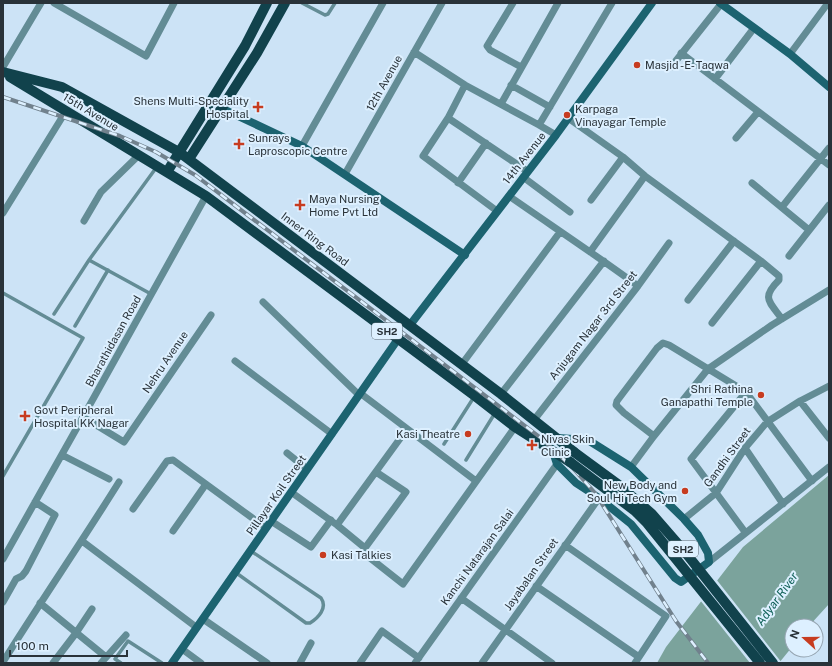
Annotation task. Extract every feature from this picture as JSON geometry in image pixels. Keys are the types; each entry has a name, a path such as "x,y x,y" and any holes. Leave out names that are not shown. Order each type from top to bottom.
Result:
{"main road":[{"path":"167,172 245,46 267,3"},
{"path":"189,159 223,109 257,54 285,3"},
{"path":"245,46 257,54"},
{"name":"Inner Ring Road","path":"3,72 62,87 179,152 462,364 619,486 652,514 685,552 774,663"},
{"name":"15th Avenue","path":"3,72 167,172"},
{"name":"SH2","path":"167,172 206,196 516,427 552,449 628,506 647,523 760,663"}],"street":[{"path":"3,67 41,3"},
{"path":"54,3 146,56 174,3"},
{"path":"302,146 383,3"},
{"name":"12th Avenue","path":"345,174 442,3"},
{"path":"512,3 487,46 490,50 521,67"},
{"path":"501,104 558,3"},
{"path":"539,125 612,3"},
{"name":"14th Avenue","path":"410,325 556,135 652,3"},
{"path":"790,54 828,3"},
{"path":"671,67 722,4 790,54 829,87"},
{"path":"715,79 754,28"},
{"path":"414,52 465,85 556,135"},
{"path":"681,53 829,165"},
{"path":"465,85 448,118 423,156 497,212"},
{"path":"511,85 550,107"},
{"path":"223,109 302,146 465,255"},
{"path":"3,213 66,111"},
{"path":"736,138 758,112"},
{"path":"448,118 486,143 570,212"},
{"path":"568,118 761,261 780,277 770,288 768,300 782,319"},
{"path":"458,183 486,143"},
{"path":"782,207 829,148"},
{"path":"84,221 101,192 139,155"},
{"path":"591,200 622,157"},
{"path":"590,252 646,176"},
{"path":"752,183 809,230"},
{"name":"Bharathidasan Road","path":"3,558 152,295 206,196"},
{"path":"509,196 638,286"},
{"path":"789,256 829,205"},
{"path":"462,364 560,232"},
{"path":"688,300 734,241"},
{"name":"Anjugam Nagar 3rd Street","path":"534,420 638,286 669,243"},
{"path":"501,394 604,261"},
{"path":"712,323 761,261"},
{"path":"631,467 708,369 782,319 829,290"},
{"path":"263,302 360,394 476,482"},
{"name":"Nehru Avenue","path":"83,417 124,442 210,314"},
{"name":"Pillayar Koil Street","path":"172,663 398,339"},
{"path":"654,436 616,406 617,401 657,348 663,343 669,345 746,392 812,481"},
{"path":"235,361 332,434"},
{"name":"Gandhi Street","path":"684,519 716,494 745,448 767,422 800,401 829,386"},
{"path":"745,532 691,460 746,392"},
{"path":"800,401 829,438"},
{"path":"376,472 406,492 365,548 365,554 403,584 516,427"},
{"path":"337,525 408,429"},
{"path":"558,438 588,440 631,467 684,519 698,535 704,543 708,553 709,562"},
{"path":"745,448 783,504"},
{"path":"552,449 557,464 576,483 599,498 631,524 667,570 681,582 709,562 829,467"},
{"path":"287,453 307,469"},
{"path":"62,455 109,479"},
{"path":"133,509 167,461 172,460 206,484 269,524 311,547 331,520"},
{"name":"Kanchi Natarajan Salai","path":"417,660 557,464"},
{"path":"3,662 40,603 82,542 119,482"},
{"path":"173,531 206,484"},
{"path":"291,492 331,520 365,548"},
{"name":"Jayabalan Street","path":"482,663 599,498"},
{"path":"3,602 16,579 22,576 26,571 55,515 35,502"},
{"path":"82,542 196,627"},
{"path":"536,586 637,660 666,616 565,545"},
{"path":"461,598 552,663"},
{"path":"40,603 106,657"},
{"path":"53,663 92,609"},
{"path":"203,619 268,663"},
{"path":"360,663 382,631 417,660"},
{"path":"101,663 126,635"},
{"path":"300,663 311,643"},
{"path":"182,649 201,663"}],"lane":[{"path":"302,3 325,15 328,14 335,3"},
{"path":"54,314 89,260 157,167"},
{"path":"89,260 152,295"},
{"path":"75,326 108,270"},
{"path":"3,293 83,338 3,476"},
{"path":"444,444 475,396"},
{"path":"466,460 496,412"},
{"path":"235,572 306,623 310,624 323,610 323,601 321,598 250,550"},
{"path":"121,663 115,659 128,641 162,663"}],"water":[{"name":"Adyar River","path":"829,475 829,604 816,618 784,618 784,657 779,663 657,663 666,647 743,547"}],"pier":[{"path":"716,579 782,663 750,663 700,600"}],"railway":[{"path":"3,97 120,136 156,152 195,175 541,438 572,467 595,493 676,621 708,663"}],"place":[{"name":"Masjid -E- Taqwa","path":"637,65"},
{"name":"Shens Multi-Speciality Hospital","path":"258,107"},
{"name":"Karpaga Vinayagar Temple","path":"567,115"},
{"name":"Sunrays Laproscopic Centre","path":"239,144"},
{"name":"Maya Nursing Home Pvt Ltd","path":"300,205"},
{"name":"Shri Rathina Ganapathi Temple","path":"761,395"},
{"name":"Govt Peripheral Hospital KK Nagar","path":"25,416"},
{"name":"Kasi Theatre","path":"468,434"},
{"name":"Nivas Skin Clinic","path":"532,445"},
{"name":"New Body and Soul Hi Tech Gym","path":"685,491"},
{"name":"Kasi Talkies","path":"323,555"}]}
